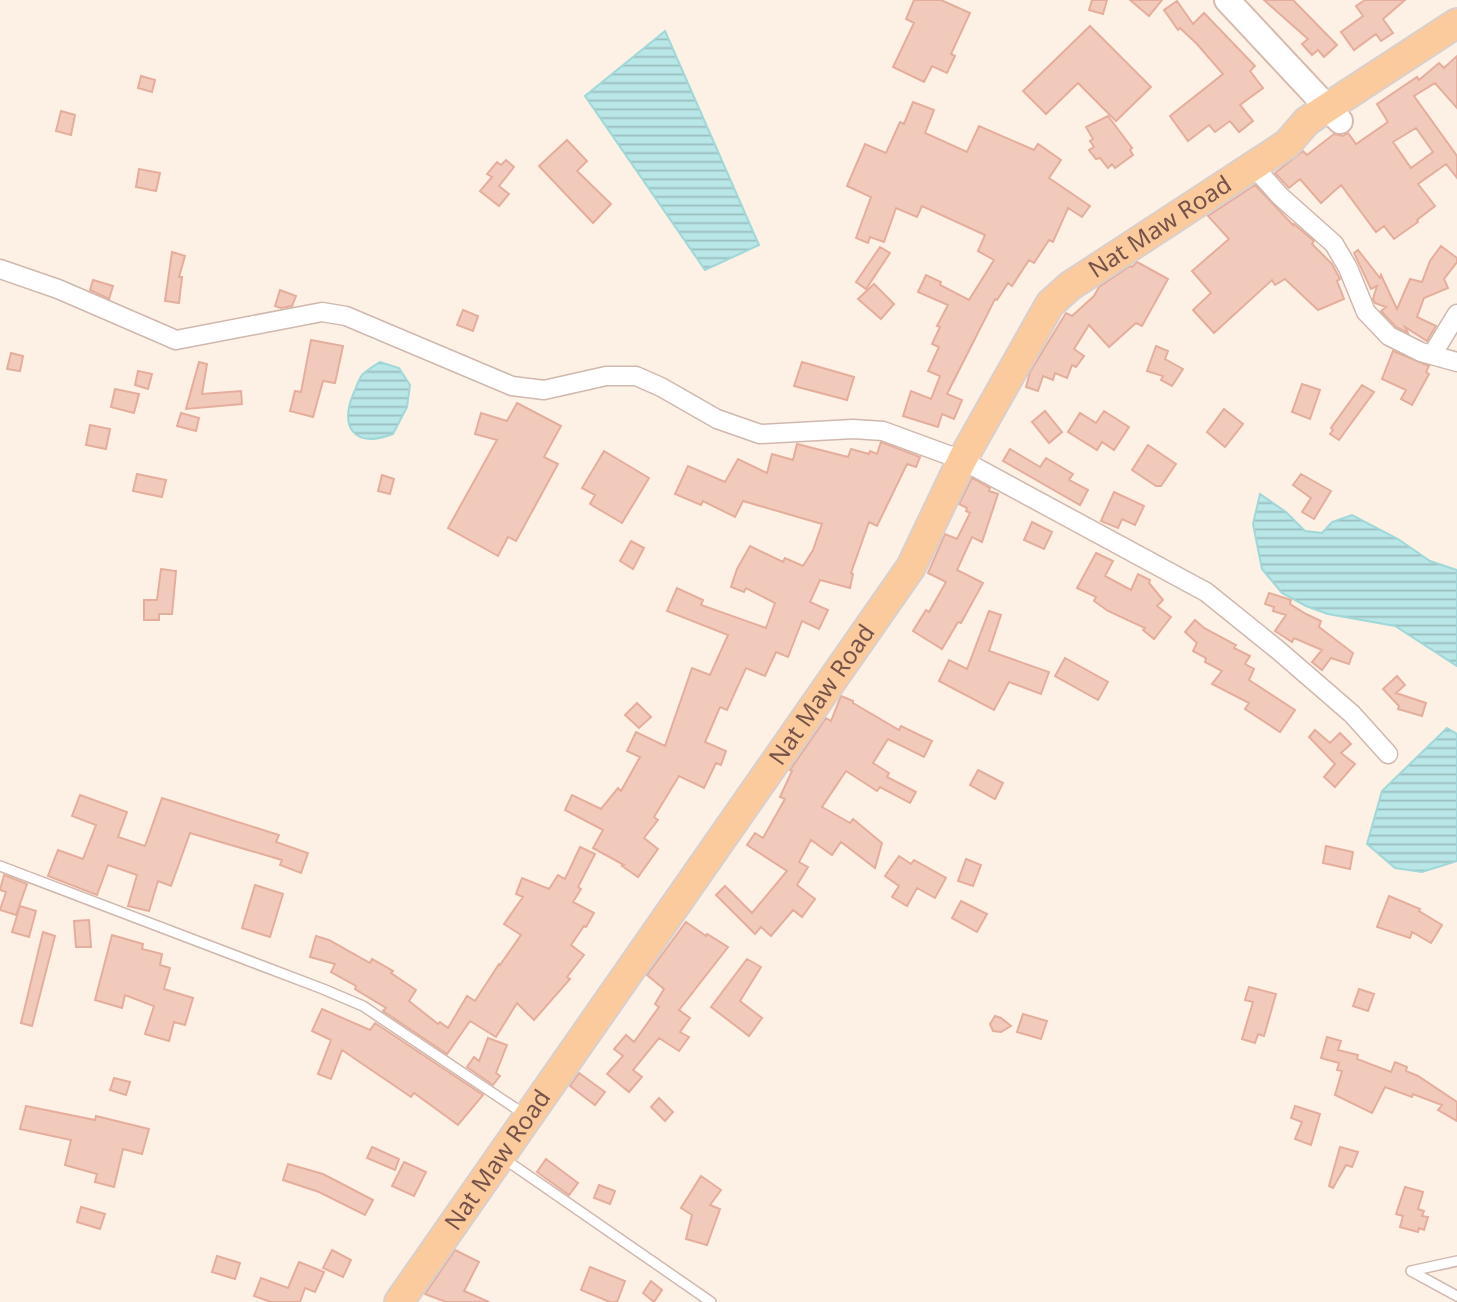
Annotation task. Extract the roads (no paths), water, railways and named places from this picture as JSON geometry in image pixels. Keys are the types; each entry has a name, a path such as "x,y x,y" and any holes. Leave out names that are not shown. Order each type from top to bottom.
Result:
{"main road":[{"path":"1227,0 1335,114"},
{"name":"Nat Maw Road","path":"399,1302 911,566 962,460 1050,304 1070,286 1287,144 1317,136 1335,114 1457,23"},
{"name":"Nat Maw Road","path":"1335,114 1428,65 1457,43"}],"street":[{"path":"1254,167 1280,196 1334,244 1348,268 1366,312 1390,336 1421,352 1457,362"},
{"path":"0,269 58,289 176,340 322,312 346,316 512,386 544,390 606,376 636,376 717,419 760,434 853,429 883,431 962,460 1206,592 1279,650 1352,714 1388,754"},
{"path":"1432,355 1457,314"}],"lane":[{"path":"0,866 363,1006 526,1116"},
{"path":"499,1156 712,1302"},
{"path":"1457,1261 1411,1271 1457,1297"}],"water":[{"path":"665,31 759,245 705,270 585,96"},
{"path":"380,362 399,368 410,385 407,407 393,434 368,439 353,431 348,414 361,377"},
{"path":"1260,494 1286,512 1305,531 1322,533 1332,522 1352,515 1398,539 1430,561 1457,570 1457,666 1395,626 1328,614 1282,593 1262,569 1253,524"},
{"path":"1447,728 1457,734 1457,861 1422,872 1395,868 1367,844 1382,791"}]}
